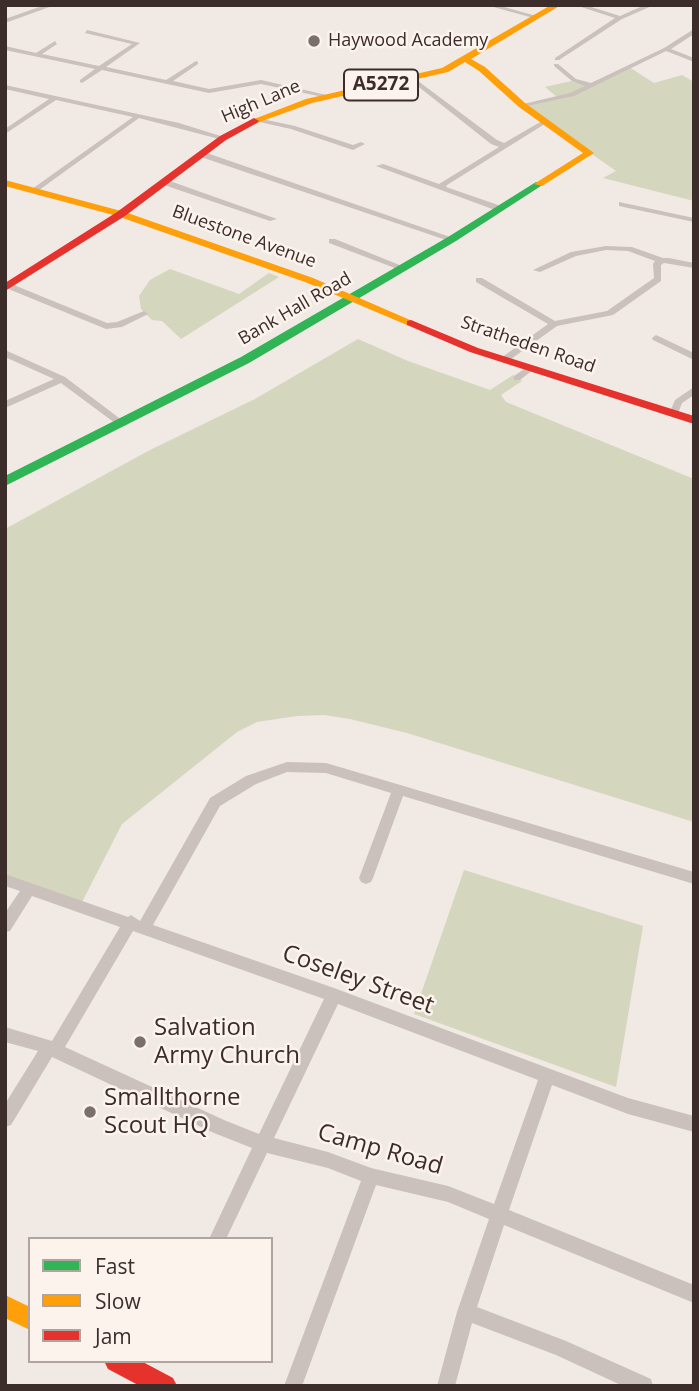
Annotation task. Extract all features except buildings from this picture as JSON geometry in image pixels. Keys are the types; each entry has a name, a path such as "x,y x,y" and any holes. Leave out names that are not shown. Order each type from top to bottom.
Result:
{"street":[{"path":"5,21 52,5"},
{"path":"489,5 537,17"},
{"name":"High Lane","path":"7,287 121,214 223,138 257,120 328,96 446,70 557,5"},
{"path":"578,5 620,18"},
{"path":"589,85 574,80 560,64 620,18 652,5"},
{"path":"522,105 567,96 666,49 694,31"},
{"path":"85,32 149,46"},
{"path":"36,55 55,43"},
{"path":"82,81 137,43"},
{"path":"5,48 215,91 261,82 328,96"},
{"path":"666,49 694,60"},
{"path":"442,188 443,184 544,122 482,69 467,60"},
{"path":"168,82 196,63"},
{"path":"412,79 494,142 504,146"},
{"path":"5,87 223,138"},
{"path":"5,132 55,99"},
{"path":"35,191 137,117"},
{"path":"257,120 293,127 353,148"},
{"name":"Bank Hall Road","path":"5,482 245,360 452,239 589,153 544,122"},
{"path":"346,156 361,144"},
{"path":"201,154 452,239"},
{"path":"380,166 498,208"},
{"path":"164,182 273,219"},
{"name":"Bluestone Avenue","path":"5,183 121,214 268,265 352,298"},
{"path":"630,196 619,207 694,220"},
{"path":"332,241 403,268"},
{"path":"537,271 574,254 606,248 629,249 662,261"},
{"path":"504,359 554,324 610,313 658,279 657,264 662,261 694,266"},
{"path":"479,280 554,324"},
{"path":"7,287 106,326 119,325 144,314"},
{"name":"Stratheden Road","path":"352,298 474,350 504,359 524,373 694,420"},
{"path":"656,338 665,347 694,356"},
{"path":"683,351 694,344"},
{"path":"5,353 62,379 122,424"},
{"path":"5,405 62,379"},
{"path":"674,414 678,402 694,390"},
{"path":"5,1119 137,925 215,802 234,789 268,773 287,767 326,768 694,878"},
{"path":"366,878 398,789"},
{"name":"Coseley Street","path":"5,880 334,995 628,1106 694,1124"},
{"path":"5,926 29,889"},
{"path":"218,1237 334,995"},
{"name":"Camp Road","path":"5,1034 52,1048 220,1127 264,1144 328,1160 371,1176 448,1194 694,1294"},
{"path":"446,1386 466,1312 547,1075"},
{"path":"293,1386 371,1176"},
{"path":"5,1306 28,1318"},
{"path":"466,1312 560,1347 644,1386"},
{"path":"125,1363 151,1369 165,1386"}],"green space":[{"path":"629,67 654,83 682,75 694,82 694,201 603,178 616,171 522,105 557,97 545,87 571,81 589,84"},
{"path":"170,269 239,294 269,273 279,277 181,339 162,321 152,320 141,309 139,296 150,280"},
{"path":"358,339 408,361 490,390 513,375 522,381 501,395 506,402 694,479 694,822 407,733 350,719 324,715 297,716 257,722 237,732 122,824 80,906 5,879 5,529 150,450 255,399"},
{"path":"464,870 643,926 616,1087 414,1014"}],"traffic: fast":[{"path":"5,482 245,360 452,239 539,184"}],"traffic: slow":[{"path":"254,121 309,101 445,70 557,5"},
{"path":"467,60 482,69 522,105 589,153 539,184"},
{"path":"5,183 121,214 309,280 411,323"},
{"path":"5,1306 28,1318"}],"traffic: jam":[{"path":"5,288 121,214 223,138 254,121"},
{"path":"411,323 474,350 694,420"},
{"path":"120,1363 165,1386"}],"place":[{"name":"Haywood Academy","path":"314,41"},
{"name":"Salvation Army Church","path":"140,1042"},
{"name":"Smallthorne Scout HQ","path":"90,1112"}]}
